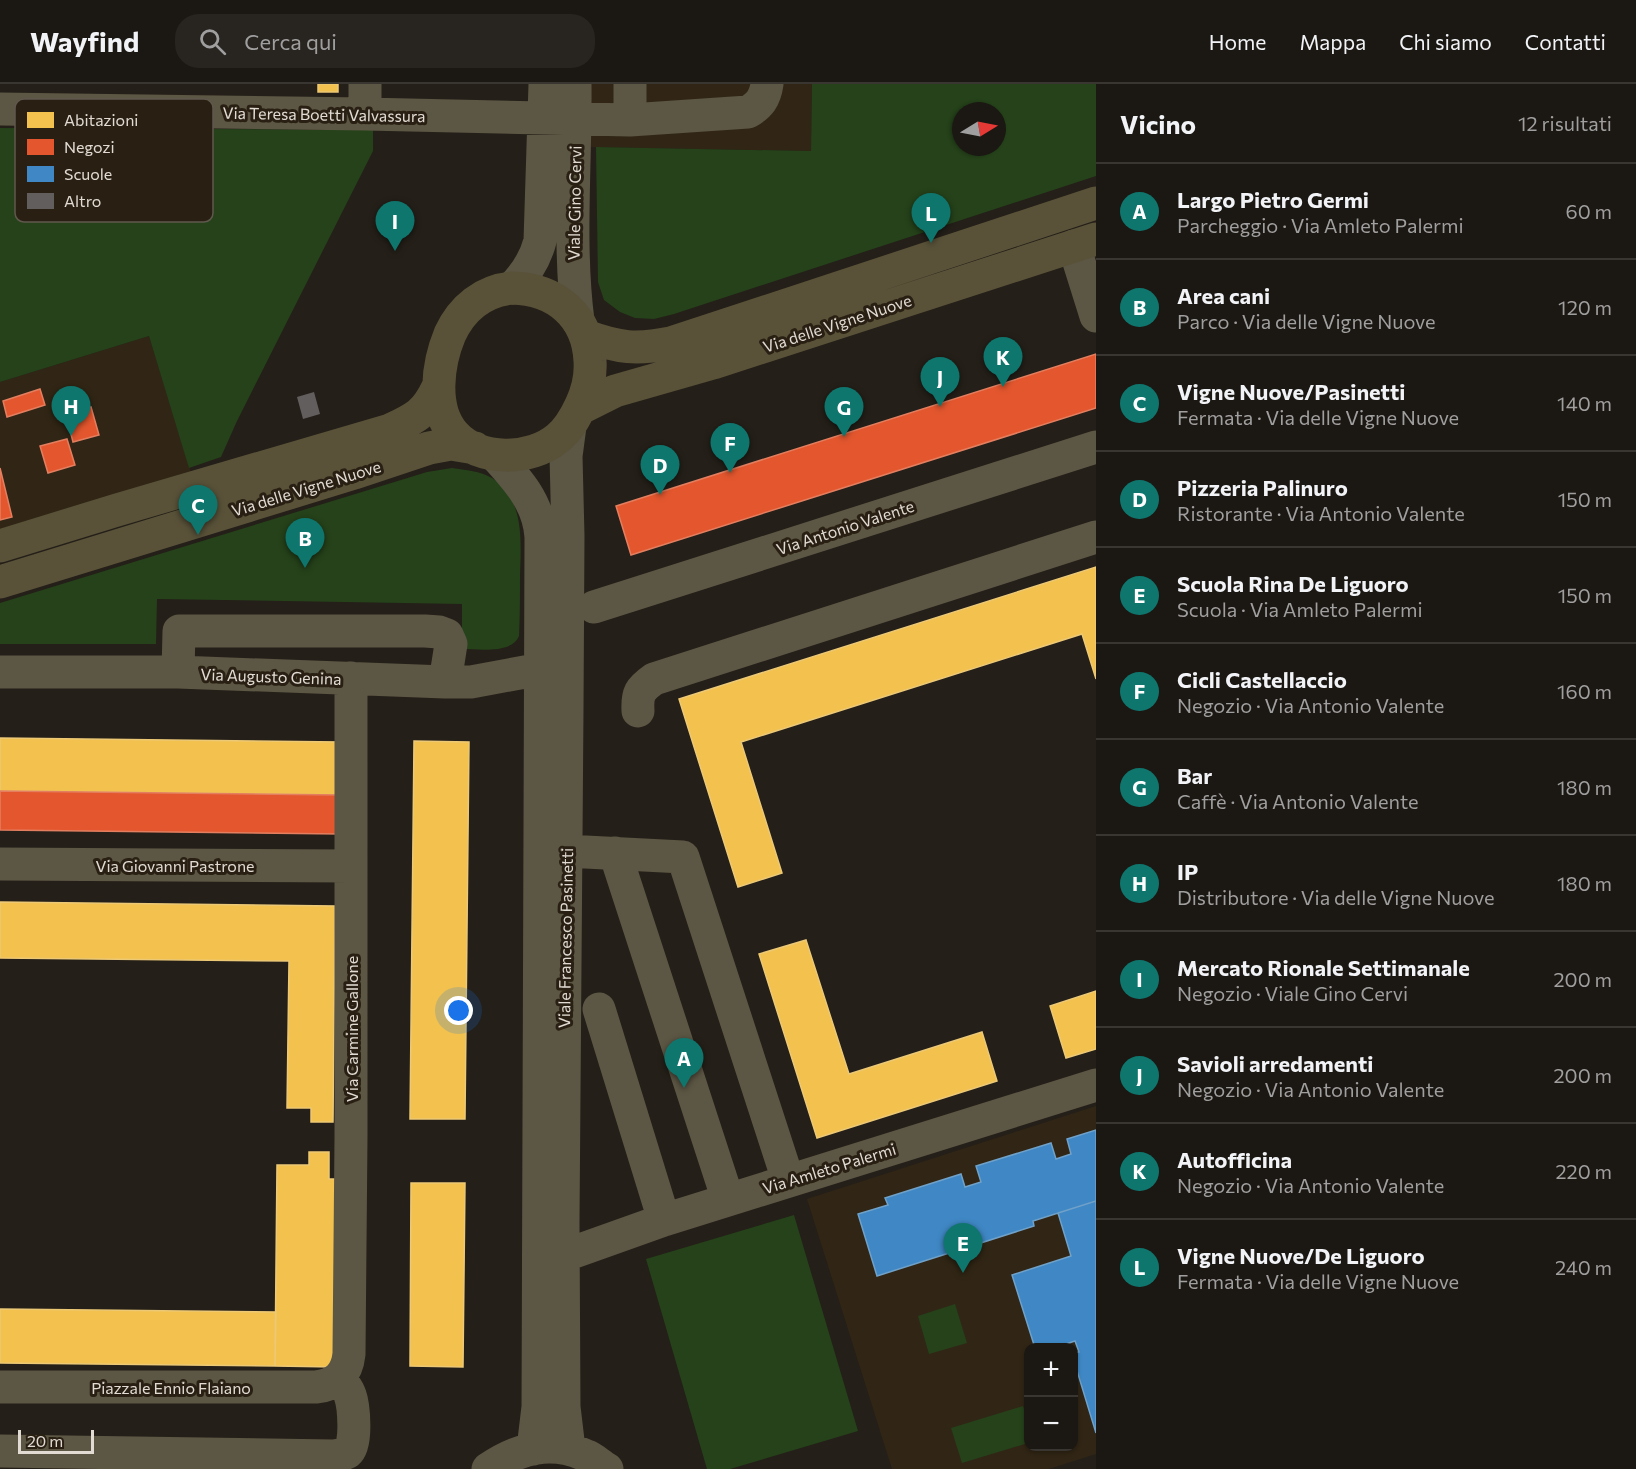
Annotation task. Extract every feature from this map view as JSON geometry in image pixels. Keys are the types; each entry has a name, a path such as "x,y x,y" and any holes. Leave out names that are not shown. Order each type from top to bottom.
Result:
{"main road":[{"name":"Via delle Vigne Nuove","path":"582,329 619,346 632,348 671,343 1096,203"},
{"name":"Via delle Vigne Nuove","path":"575,418 615,392 713,363 1085,243"},
{"path":"501,289 532,290 570,310 582,329 589,351 590,373 586,394 575,418 557,440 538,451 515,455 485,451 459,439 448,426 442,411 438,387 440,370 446,346 460,317 475,301 501,289"},
{"name":"Via delle Vigne Nuove","path":"0,546 128,506 390,430 411,420 431,404 438,387"},
{"name":"Via delle Vigne Nuove","path":"0,582 429,448 451,444 485,451"}],"street":[{"name":"Viale Gino Cervi","path":"545,84 560,119 573,230 574,284 582,329"},
{"name":"Viale Gino Cervi","path":"512,288 532,263 540,242 560,119 575,84"},
{"path":"630,84 630,120"},
{"name":"Via Teresa Boetti Valvassura","path":"213,103 365,99 560,119 630,120 748,112 759,106 767,84"},
{"name":"Via Teresa Boetti Valvassura","path":"0,109 15,109"},
{"path":"1085,243 1096,316"},
{"name":"Viale Francesco Pasinetti","path":"533,1449 538,1407 541,720 554,669 568,536 566,456 575,418"},
{"name":"Via Antonio Valente","path":"594,608 1096,447"},
{"name":"Viale Francesco Pasinetti","path":"485,451 521,485 538,518 554,669 566,851 563,1256 564,1407 569,1449"},
{"path":"638,711 637,698 644,687 654,680 1096,537"},
{"path":"178,672 179,631 439,632 447,635 450,640 458,682 505,692 534,710 541,720"},
{"name":"Via Augusto Genina","path":"0,672 178,672 458,682 554,669"},
{"name":"Via Carmine Gallone","path":"340,1378 345,1371 349,1354 351,678"},
{"path":"566,851 683,857 788,1180"},
{"path":"615,853 728,1200"},
{"name":"Via Giovanni Pastrone","path":"0,864 351,866"},
{"path":"599,1009 664,1220"},
{"name":"Via Amleto Palermi","path":"563,1256 788,1180 1096,1085"},
{"path":"0,1451 334,1456 344,1454 350,1451 353,1444 353,1407 350,1394 340,1378"},
{"name":"Piazzale Ennio Flaiano","path":"0,1387 316,1387 332,1384 340,1378"},
{"path":"488,1469 506,1457 533,1449 547,1448 569,1449 607,1469"}],"shaded area":[{"path":"589,84 812,84 811,151 589,147"},
{"path":"149,336 193,479 0,538 0,382"},
{"path":"1096,1106 1096,1454 1049,1469 892,1469 807,1199"}],"green space":[{"path":"812,84 1096,84 1096,176 654,319 635,318 620,312 604,300 598,282 596,147 811,151"},
{"path":"0,128 15,128 15,222 213,222 213,129 373,130 373,151 221,457 189,468 149,336 0,382"},
{"path":"452,468 478,472 492,478 503,487 516,509 521,550 519,636 510,646 494,649 462,649 462,604 157,599 156,644 0,644 0,603 427,472"},
{"path":"794,1215 858,1431 730,1469 707,1469 646,1259"},
{"path":"955,1304 967,1343 929,1354 918,1316"},
{"path":"1023,1406 1024,1409 1024,1444 962,1463 951,1428"}],"building: Abitazioni":[{"path":"318,84 338,84 338,92 318,92"},
{"path":"1096,567 1096,679 1082,634 741,742 782,873 738,887 679,699"},
{"path":"0,738 340,742 340,795 0,791"},
{"path":"414,741 469,742 465,1119 410,1119"},
{"path":"0,902 335,906 333,1122 311,1122 311,1108 287,1108 289,961 0,958"},
{"path":"806,940 849,1074 982,1032 997,1081 817,1138 759,954"},
{"path":"1096,991 1096,1049 1066,1058 1050,1006"},
{"path":"309,1152 329,1152 329,1179 336,1179 334,1367 275,1366 277,1165 309,1165"},
{"path":"411,1183 465,1183 463,1367 410,1366"},
{"path":"0,1309 276,1312 275,1366 0,1363"}],"building: Negozi":[{"path":"1096,354 1096,408 631,555 616,506"},
{"path":"40,389 45,405 7,417 3,401"},
{"path":"91,407 99,435 73,442 66,414"},
{"path":"67,439 75,465 48,473 40,446"},
{"path":"0,468 12,517 0,520"},
{"path":"0,791 340,795 340,834 0,830"}],"building: Scuole":[{"path":"1096,1130 1096,1201 1033,1221 1034,1226 877,1276 858,1214 888,1205 885,1198 961,1174 965,1187 981,1182 976,1166 1051,1143 1056,1159 1071,1154 1067,1139"},
{"path":"1096,1201 1096,1433 1078,1374 1078,1343 1075,1341 1033,1343 1012,1275 1071,1256 1058,1213"}],"building: Altro":[{"path":"314,392 320,414 303,419 297,397"}],"place":[{"name":"Vigne Nuove/De Liguoro","path":"931,243"},
{"name":"Mercato Rionale Settimanale","path":"395,251"},
{"name":"Autofficina","path":"1003,387"},
{"name":"Savioli arredamenti","path":"940,407"},
{"name":"IP","path":"71,436"},
{"name":"Bar","path":"844,437"},
{"name":"Cicli Castellaccio","path":"730,473"},
{"name":"Pizzeria Palinuro","path":"660,495"},
{"name":"Vigne Nuove/Pasinetti","path":"198,535"},
{"name":"Area cani","path":"305,568"},
{"name":"Largo Pietro Germi","path":"684,1088"},
{"name":"Scuola Rina De Liguoro","path":"963,1273"}]}
